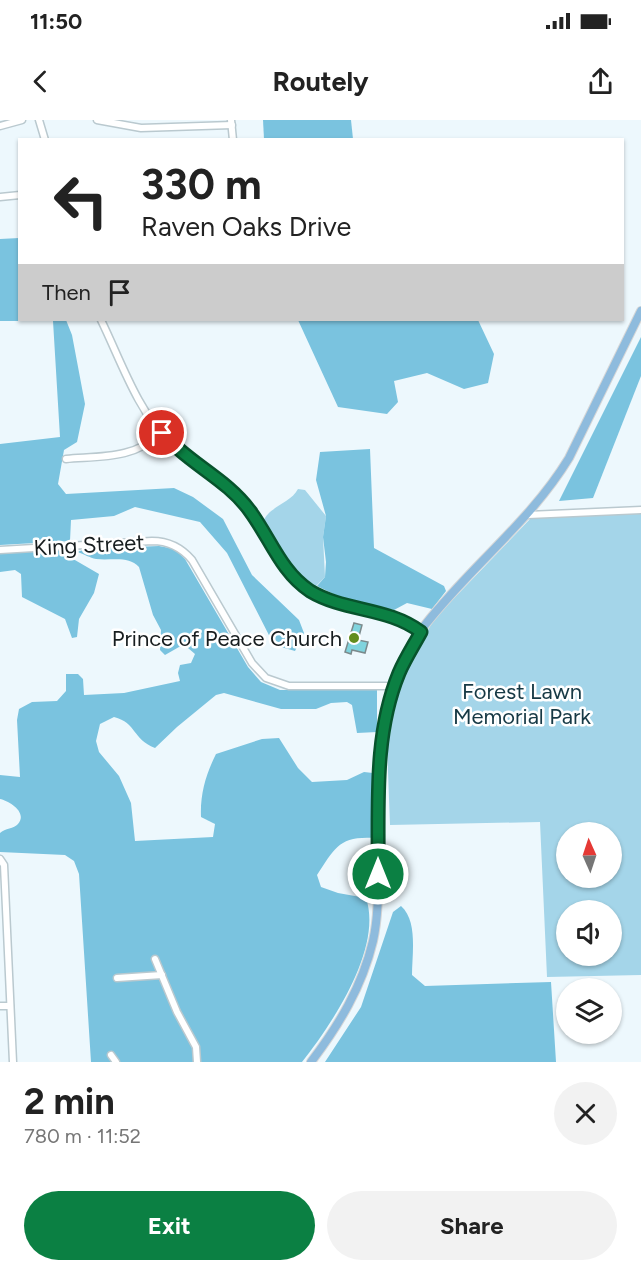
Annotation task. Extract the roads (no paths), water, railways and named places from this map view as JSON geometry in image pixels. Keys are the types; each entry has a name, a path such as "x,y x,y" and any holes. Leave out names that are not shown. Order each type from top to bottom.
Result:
{"main road":[{"path":"311,1062 330,1038 348,1007 363,974 373,941 378,910 380,754 383,730 399,673 421,632 453,594 528,515 556,479 569,458 641,311"}],"street":[{"path":"0,126 22,120"},
{"path":"39,120 44,138"},
{"path":"97,120 141,128 232,122 233,138"},
{"path":"0,196 18,195"},
{"path":"101,321 141,404 162,433 181,453 221,482 241,500 279,559 304,587 332,601 394,617 421,632"},
{"path":"66,459 132,453 145,447 162,433"},
{"path":"528,515 641,510"},
{"name":"King Street","path":"0,550 152,541 177,547 192,560 252,663 264,677 277,684 289,686 386,686 394,688"},
{"path":"0,860 4,865 13,1062"},
{"path":"155,959 177,1012 196,1047 197,1062"},
{"path":"117,978 162,975"},
{"path":"0,1006 10,1006"},
{"path":"111,1055 116,1062"}],"place":[{"name":"Prince of Peace Church","path":"354,638"}],"park label":[{"name":"Forest Lawn Memorial Park","path":"522,704"}]}
